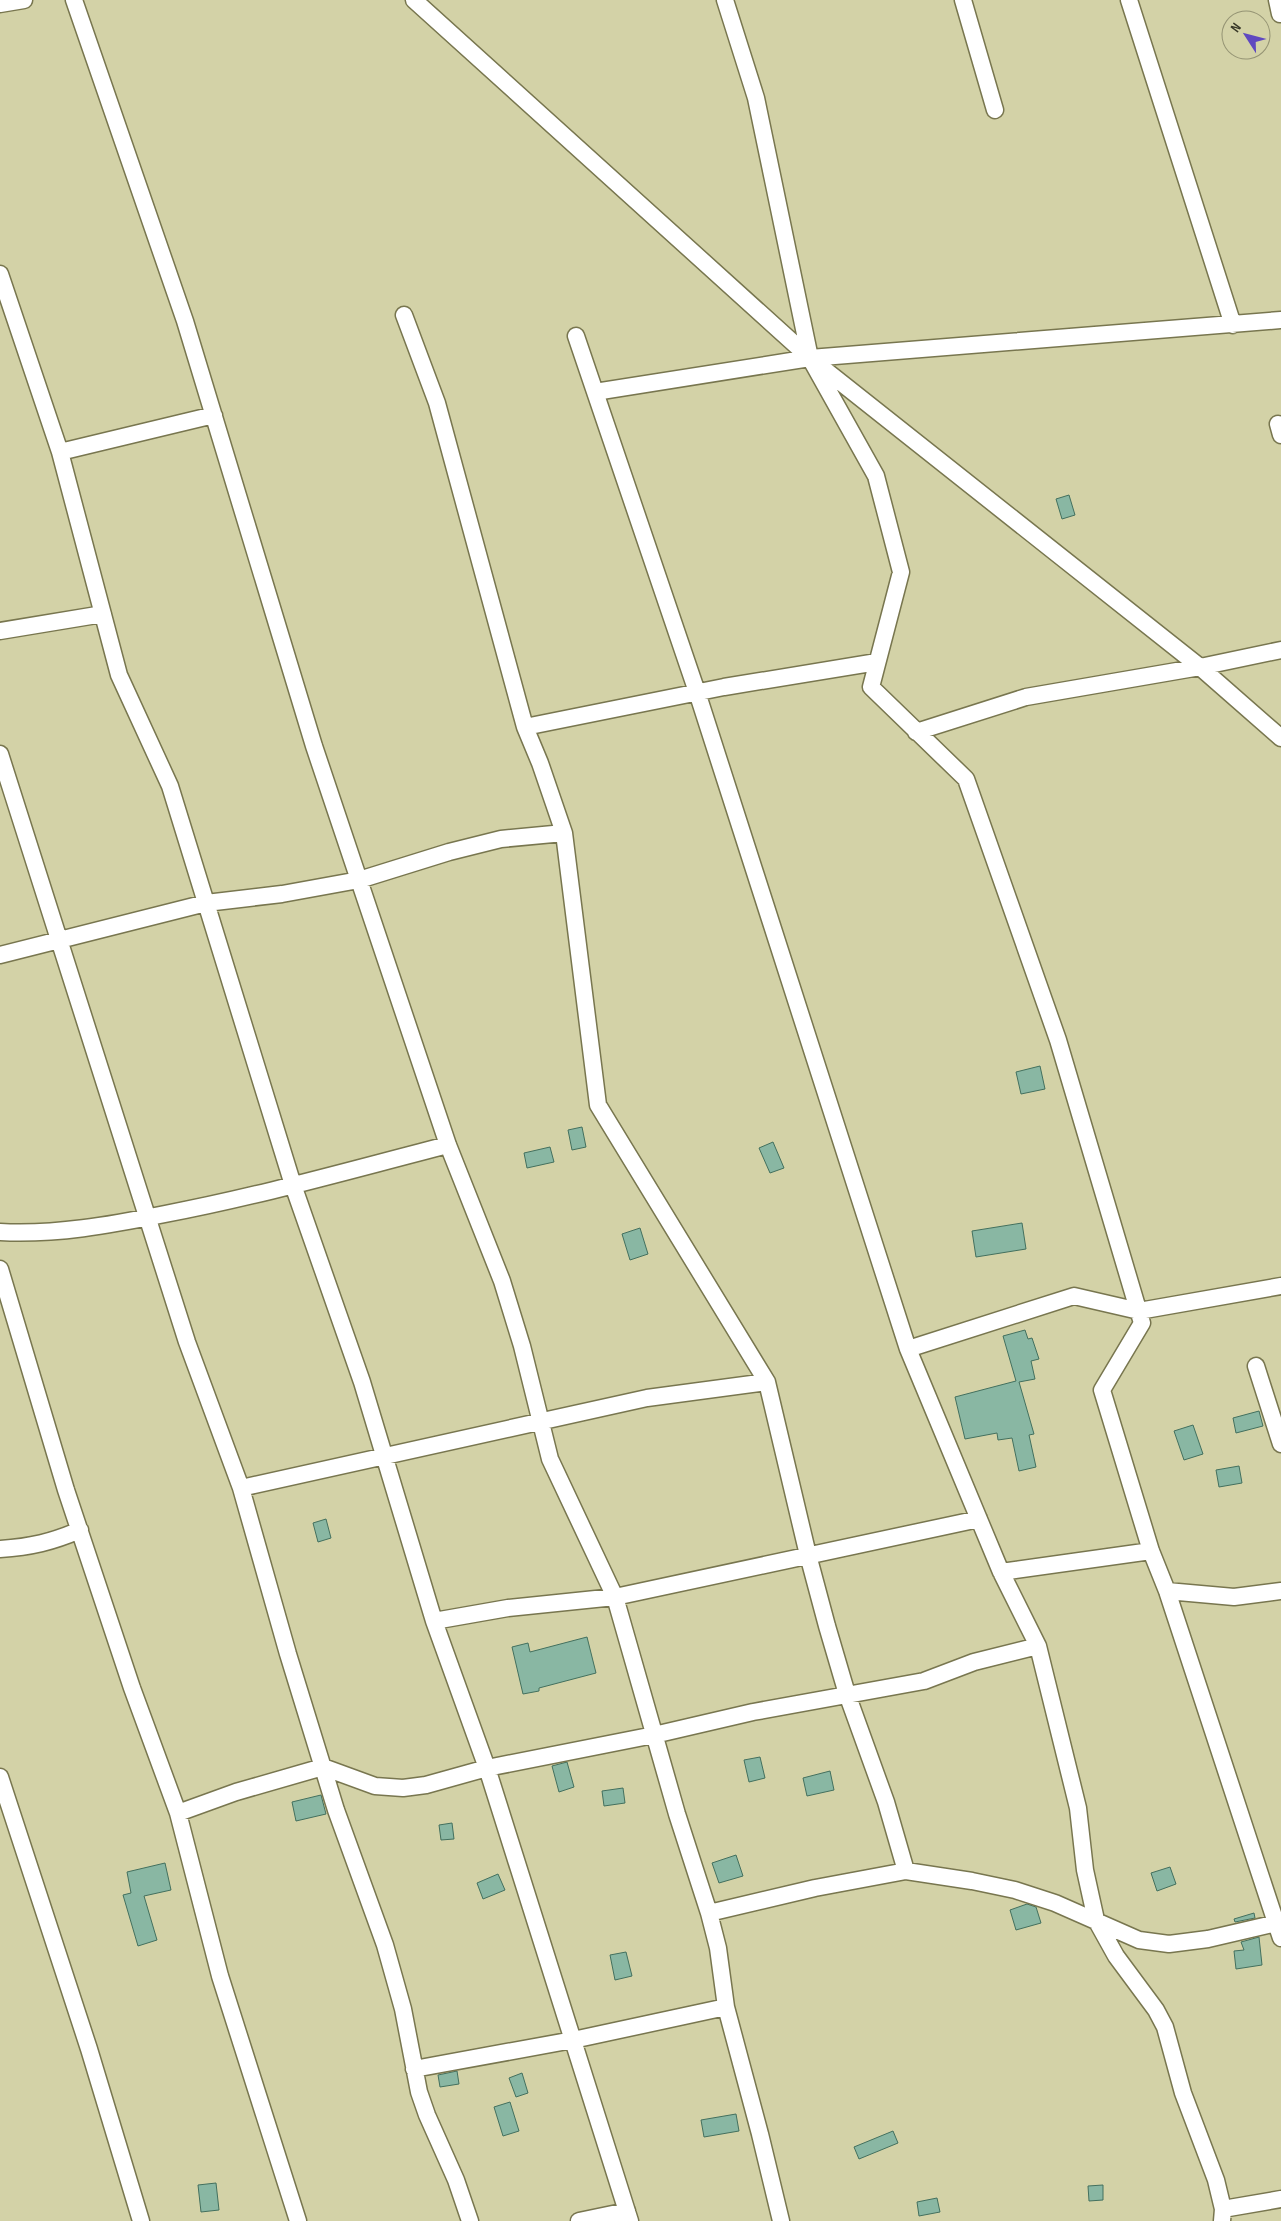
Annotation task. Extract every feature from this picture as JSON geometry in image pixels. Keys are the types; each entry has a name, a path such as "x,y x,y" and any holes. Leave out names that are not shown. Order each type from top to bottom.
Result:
{"street":[{"path":"0,4 24,0"},
{"path":"74,0 185,321 314,746 448,1145 502,1281 550,1459 615,1597 677,1814 709,1913 718,1948 726,2007 781,2221"},
{"path":"414,0 810,358 1200,666 1281,738"},
{"path":"709,1913 815,1888 906,1871 1015,1890 1055,1903 1096,1920 1116,1932 1139,1940 1169,1944 1279,1928 1167,1591 1151,1551 1102,1390 1142,1323 1058,1040 966,779 871,687 901,572 876,476 810,358 756,98 725,0"},
{"path":"963,0 995,110"},
{"path":"1129,0 1233,325"},
{"path":"1277,0 1280,14"},
{"path":"0,274 60,452 119,675 166,775 293,1185 359,1373 434,1621 487,1768 628,2216 579,2221"},
{"path":"404,315 437,402 525,727 540,763 564,833 598,1105 767,1382 808,1555 847,1694 886,1802 906,1871"},
{"path":"595,392 810,358 1281,320"},
{"path":"576,336 697,692 908,1349 1001,1572 1038,1646 1078,1808 1085,1870 1096,1920 1116,1956 1156,2010 1165,2027 1183,2093 1216,2180 1222,2215 1281,2200"},
{"path":"60,452 214,415"},
{"path":"0,631 103,614"},
{"path":"916,732 1026,697 1281,650"},
{"path":"525,727 697,692 877,662"},
{"path":"0,754 187,1342 241,1488 336,1810 385,1945 403,2009 414,2069 426,2115 456,2180 470,2221"},
{"path":"0,955 206,904 282,894 359,880 500,839 564,833"},
{"path":"0,1232 68,1232 147,1218 213,1205 448,1145"},
{"path":"0,1269 66,1490 132,1688 178,1813 220,1976 298,2221"},
{"path":"908,1349 1074,1296 1139,1311 1281,1286"},
{"path":"1256,1366 1281,1444"},
{"path":"241,1488 647,1398 767,1382"},
{"path":"434,1621 508,1608 615,1597 979,1518"},
{"path":"0,1549 28,1547 52,1542 80,1530"},
{"path":"1001,1572 1151,1551"},
{"path":"1167,1591 1234,1598 1281,1591"},
{"path":"178,1813 236,1792 323,1767 375,1786 403,1788 426,1785 487,1768 654,1735 753,1712 924,1680 974,1662 1038,1646"},
{"path":"0,1778 89,2049 141,2221"},
{"path":"414,2069 572,2040 726,2007"}],"building":[{"path":"1069,495 1075,515 1062,519 1056,499"},
{"path":"1040,1066 1045,1089 1021,1094 1016,1072"},
{"path":"582,1127 586,1147 572,1150 568,1130"},
{"path":"773,1142 784,1168 770,1173 759,1148"},
{"path":"550,1147 554,1162 527,1168 524,1153"},
{"path":"1022,1223 1026,1249 976,1257 972,1231"},
{"path":"640,1228 648,1254 630,1260 622,1234"},
{"path":"1025,1330 1028,1339 1032,1338 1039,1359 1031,1361 1035,1379 1019,1382 1034,1434 1029,1435 1036,1467 1019,1471 1012,1438 998,1440 997,1433 965,1439 955,1397 1016,1381 1003,1336"},
{"path":"1259,1411 1263,1426 1236,1433 1233,1418"},
{"path":"1193,1425 1203,1454 1184,1460 1174,1431"},
{"path":"1239,1466 1242,1483 1219,1487 1216,1470"},
{"path":"326,1519 331,1538 318,1542 313,1523"},
{"path":"587,1637 596,1673 539,1688 539,1691 523,1694 512,1647 528,1643 530,1652"},
{"path":"760,1757 765,1778 749,1782 744,1760"},
{"path":"567,1762 574,1787 559,1792 552,1766"},
{"path":"830,1771 834,1790 807,1796 803,1778"},
{"path":"623,1788 625,1803 604,1806 602,1791"},
{"path":"321,1795 326,1814 296,1821 292,1802"},
{"path":"452,1823 454,1839 441,1840 439,1825"},
{"path":"736,1855 743,1876 719,1883 712,1863"},
{"path":"165,1863 171,1890 144,1896 157,1940 138,1946 123,1895 131,1893 127,1872"},
{"path":"1170,1867 1176,1884 1157,1891 1151,1873"},
{"path":"498,1874 505,1890 483,1899 477,1883"},
{"path":"1027,1904 1036,1907 1041,1923 1016,1930 1010,1910"},
{"path":"1254,1913 1255,1918 1235,1922 1234,1919"},
{"path":"1259,1937 1262,1965 1236,1969 1234,1951 1244,1950 1241,1942"},
{"path":"626,1952 632,1976 615,1980 610,1955"},
{"path":"457,2071 459,2084 440,2087 438,2075"},
{"path":"522,2073 528,2093 516,2097 509,2078"},
{"path":"510,2102 519,2131 503,2136 494,2107"},
{"path":"736,2114 739,2131 704,2137 701,2120"},
{"path":"893,2131 898,2143 859,2159 854,2147"},
{"path":"216,2183 219,2210 201,2212 198,2185"},
{"path":"1103,2185 1103,2200 1089,2201 1088,2186"},
{"path":"937,2198 940,2212 919,2216 917,2202"}]}
